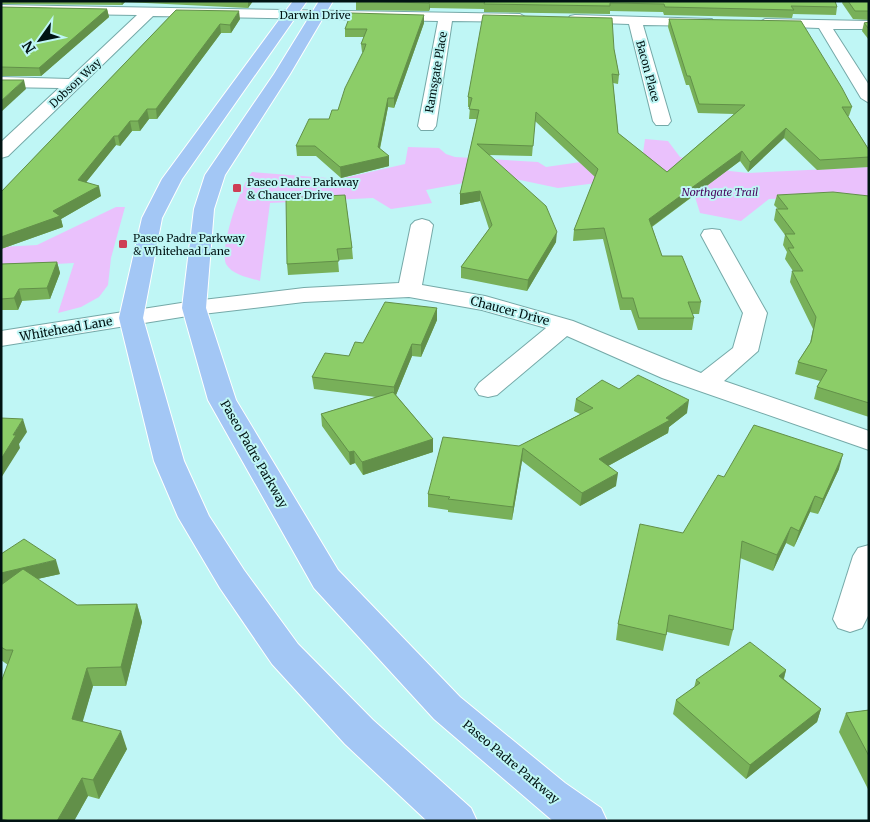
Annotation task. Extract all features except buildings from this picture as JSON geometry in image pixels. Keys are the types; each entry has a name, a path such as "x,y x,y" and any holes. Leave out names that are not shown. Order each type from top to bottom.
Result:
{"main road":[{"name":"Paseo Padre Parkway","path":"326,1 282,74 215,175 204,209 194,308 222,400 326,579 446,708 551,796 586,821"},
{"path":"295,8 172,179 152,218 131,318 169,461 194,517 232,579 286,654 359,732 456,821"}],"street":[{"name":"Darwin Drive","path":"1,9 148,13 295,8 318,15 535,19"},
{"name":"Dobson Way","path":"1,152 148,13"},
{"name":"Ramsgate Place","path":"427,126 446,17"},
{"path":"565,19 724,22"},
{"name":"Bacon Place","path":"635,21 662,121"},
{"path":"754,23 869,25"},
{"path":"823,24 869,98"},
{"path":"1,82 74,84"},
{"path":"408,290 422,225"},
{"path":"704,384 745,351 755,312 712,235"},
{"name":"Chaucer Drive","path":"131,318 194,308 304,295 408,290 485,303 564,326 704,384 869,441"},
{"name":"Whitehead Lane","path":"1,339 22,338 131,318"},
{"path":"488,389 564,326"},
{"path":"850,619 869,556"}],"green space":[{"name":"Northgate Trail","path":"645,139 668,141 680,157 730,171 748,173 869,167 869,199 827,197 769,199 741,221 700,213 695,197 635,178 558,188 501,176 426,190 432,203 391,209 373,198 270,203 260,281 232,271 226,264 226,245 232,216 242,189 252,172 340,179 405,164 408,147 439,148 446,154 455,157 538,162 546,167 643,153"},
{"path":"116,207 125,207 111,258 108,285 99,297 81,307 58,313 74,263 1,267 1,247 37,245"}],"place":[{"name":"Paseo Padre Parkway & Chaucer Drive","path":"237,188"},
{"name":"Paseo Padre Parkway & Whitehead Lane","path":"123,244"}]}
